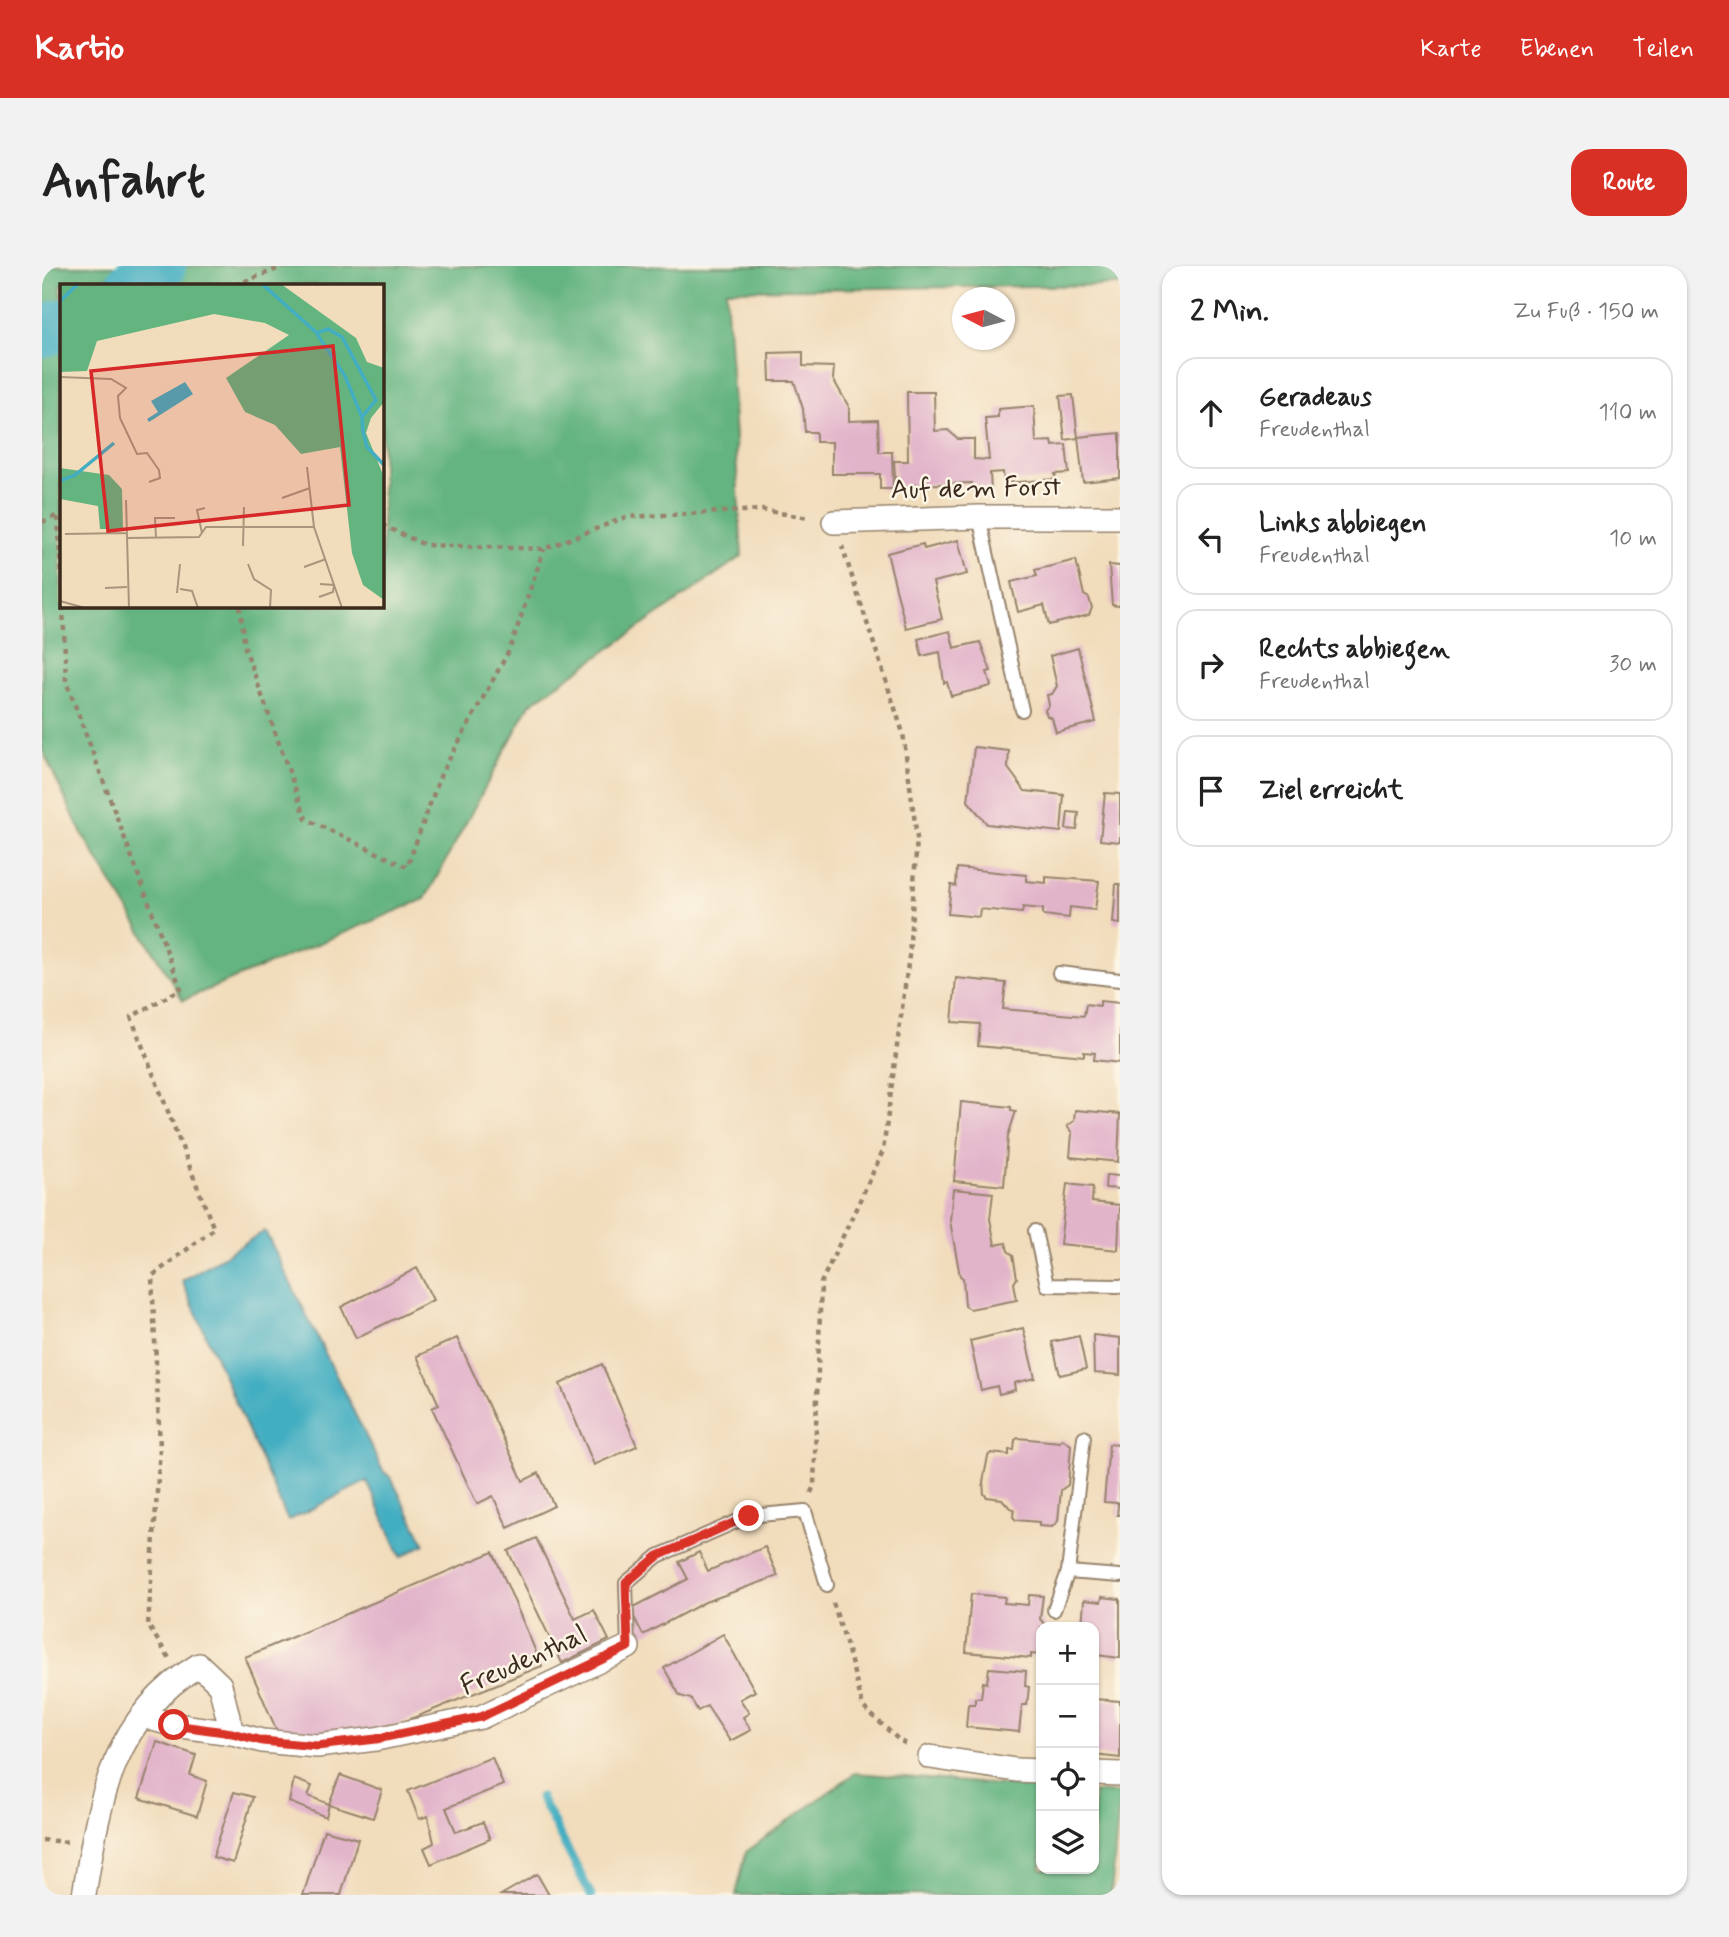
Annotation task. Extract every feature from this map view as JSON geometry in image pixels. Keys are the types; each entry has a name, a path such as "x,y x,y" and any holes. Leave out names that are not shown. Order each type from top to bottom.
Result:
{"street":[{"name":"Auf dem Forst","path":"834,522 979,517 1120,517"},
{"name":"Freudenthal","path":"142,1716 174,1725 232,1733 262,1741 317,1746 376,1739 481,1717 628,1647"},
{"path":"84,1895 92,1845 110,1771 122,1743 142,1716 181,1676 199,1665 220,1685 232,1733"},
{"path":"930,1757 1036,1771"},
{"path":"1099,1773 1120,1774"}],"lane":[{"path":"979,517 1022,710"},
{"path":"1059,973 1120,980"},
{"path":"1035,1231 1047,1285 1120,1286"},
{"path":"1054,1610 1068,1572 1084,1437"},
{"path":"805,1511 827,1585"},
{"name":"Freudenthal","path":"628,1647 626,1583 658,1556 749,1516 805,1511"},
{"path":"1068,1572 1120,1576"}],"path":[{"path":"238,284 285,266"},
{"path":"383,525 425,545 544,549 626,517 762,510 834,522 904,733 917,838 909,956 883,1151 821,1283 814,1485 805,1511"},
{"path":"42,522 60,515"},
{"path":"240,607 245,648 306,819 407,867 442,774 510,649 544,549"},
{"path":"63,607 66,681 181,989 131,1017 214,1229 152,1276 160,1448 148,1625 181,1676"},
{"path":"827,1585 863,1707 899,1740 930,1757"}],"green space":[{"path":"42,266 1120,266 1120,285 726,290 742,556 530,704 425,899 183,1000 81,832 42,749"},
{"path":"855,1773 1036,1788 1036,1874 1099,1874 1099,1792 1120,1794 1111,1895 736,1895 746,1852"}],"water":[{"path":"142,266 146,284 101,284 109,275"},
{"path":"265,1231 383,1471 391,1478 425,1544 401,1557 367,1481 288,1521 182,1281"}],"building":[{"path":"803,352 803,366 834,367 833,379 849,407 849,421 878,420 879,452 892,452 893,489 880,489 880,474 832,474 832,442 816,442 816,432 805,432 803,409 794,381 770,381 769,353"},
{"path":"907,392 934,392 935,431 948,430 958,439 974,439 974,459 989,460 985,418 998,417 998,409 1034,406 1036,442 1052,441 1053,446 1066,445 1069,473 1055,474 1056,479 1004,483 1003,472 990,473 991,490 971,490 972,483 912,485 912,491 896,492 894,461 908,461"},
{"path":"1073,395 1078,438 1065,440 1060,396"},
{"path":"1120,433 1120,478 1083,482 1078,437"},
{"path":"958,540 967,574 933,582 942,619 906,628 887,553 923,544 924,549"},
{"path":"1076,560 1084,595 1089,598 1092,608 1089,615 1049,625 1044,605 1018,612 1011,582 1037,576 1035,570"},
{"path":"1109,565 1120,566 1120,606 1112,605"},
{"path":"950,631 954,648 980,642 991,671 987,672 991,686 951,696 947,682 944,683 940,652 922,656 918,639"},
{"path":"1078,648 1096,722 1056,732 1052,718 1047,716 1045,710 1049,705 1047,695 1052,694 1057,686 1050,656"},
{"path":"974,747 1009,751 1008,768 1025,791 1064,795 1061,832 987,824 968,801"},
{"path":"1105,793 1120,794 1120,842 1100,840"},
{"path":"1068,812 1079,813 1077,830 1066,829"},
{"path":"957,868 1026,875 1026,881 1046,883 1046,877 1099,881 1095,910 1070,907 1069,918 1043,915 1043,909 1023,907 1022,913 980,909 979,917 948,914 951,885 956,886"},
{"path":"1116,884 1120,884 1120,924 1113,923"},
{"path":"956,978 1006,983 1003,1009 1084,1016 1086,1004 1100,1006 1100,1001 1120,1003 1120,1063 1094,1060 1095,1053 1084,1052 1084,1056 978,1046 980,1024 952,1022"},
{"path":"961,1102 1011,1107 1011,1110 1016,1111 1008,1136 1004,1186 954,1181"},
{"path":"1075,1110 1120,1114 1118,1162 1070,1157 1072,1133 1067,1126 1074,1121"},
{"path":"1106,1175 1120,1176 1120,1189 1105,1188"},
{"path":"1067,1184 1093,1187 1092,1202 1120,1205 1118,1250 1060,1244"},
{"path":"953,1189 993,1193 990,1219 995,1245 1006,1243 1008,1251 1013,1255 1017,1300 970,1309 965,1306 963,1278 960,1276 950,1221"},
{"path":"417,1268 433,1300 356,1338 341,1307"},
{"path":"1023,1328 1035,1378 1014,1383 1015,1390 999,1394 997,1386 981,1390 970,1341"},
{"path":"1093,1335 1120,1338 1120,1375 1094,1373"},
{"path":"1079,1336 1086,1369 1060,1375 1052,1342"},
{"path":"457,1338 523,1481 539,1473 554,1506 508,1528 493,1496 477,1504 432,1408 439,1405 417,1356"},
{"path":"602,1364 637,1446 594,1465 560,1384"},
{"path":"1018,1438 1060,1442 1062,1439 1071,1445 1068,1485 1061,1490 1058,1521 1052,1527 1039,1526 1039,1522 1016,1520 1013,1517 1014,1509 1002,1499 984,1494 983,1482 988,1456 991,1453 1009,1455 1009,1450 1014,1450 1015,1440"},
{"path":"1109,1444 1120,1445 1120,1515 1117,1515 1118,1503 1104,1502"},
{"path":"536,1538 575,1619 594,1610 609,1640 562,1663 508,1551"},
{"path":"765,1547 778,1576 705,1602 643,1635 630,1609 688,1579 679,1562 699,1552 708,1571"},
{"path":"493,1552 542,1666 376,1733 279,1736 245,1657"},
{"path":"971,1594 1005,1597 1004,1603 1028,1605 1029,1595 1043,1596 1040,1619 1043,1622 1036,1622 1036,1654 1031,1654 1031,1658 966,1652"},
{"path":"1102,1597 1120,1599 1120,1658 1099,1655 1099,1622 1082,1622 1084,1600 1101,1602"},
{"path":"723,1634 755,1691 740,1699 749,1713 743,1717 751,1730 730,1741 707,1706 698,1711 691,1699 680,1696 664,1668"},
{"path":"989,1668 1026,1671 1025,1686 1029,1687 1027,1705 1022,1705 1019,1732 966,1727 968,1704 975,1704 975,1698 981,1698 983,1682 987,1683"},
{"path":"1099,1699 1120,1701 1120,1758 1099,1756"},
{"path":"157,1742 196,1755 190,1775 207,1781 197,1816 139,1798"},
{"path":"492,1757 503,1785 446,1808 456,1832 483,1822 490,1839 431,1864 424,1848 434,1843 428,1816 419,1819 408,1791"},
{"path":"340,1775 382,1790 373,1818 329,1804"},
{"path":"294,1779 312,1786 308,1796 329,1804 326,1817 289,1802"},
{"path":"234,1792 253,1797 233,1863 213,1857"},
{"path":"324,1830 358,1839 341,1895 303,1895"},
{"path":"537,1874 549,1895 501,1895"}],"waterway":[{"path":"133,284 160,266"},
{"path":"42,332 60,325"},
{"path":"540,1797 591,1895"}],"route":[{"path":"174,1725 232,1733 262,1741 317,1746 376,1739 481,1717 628,1647 626,1583 658,1556 749,1516"}]}
